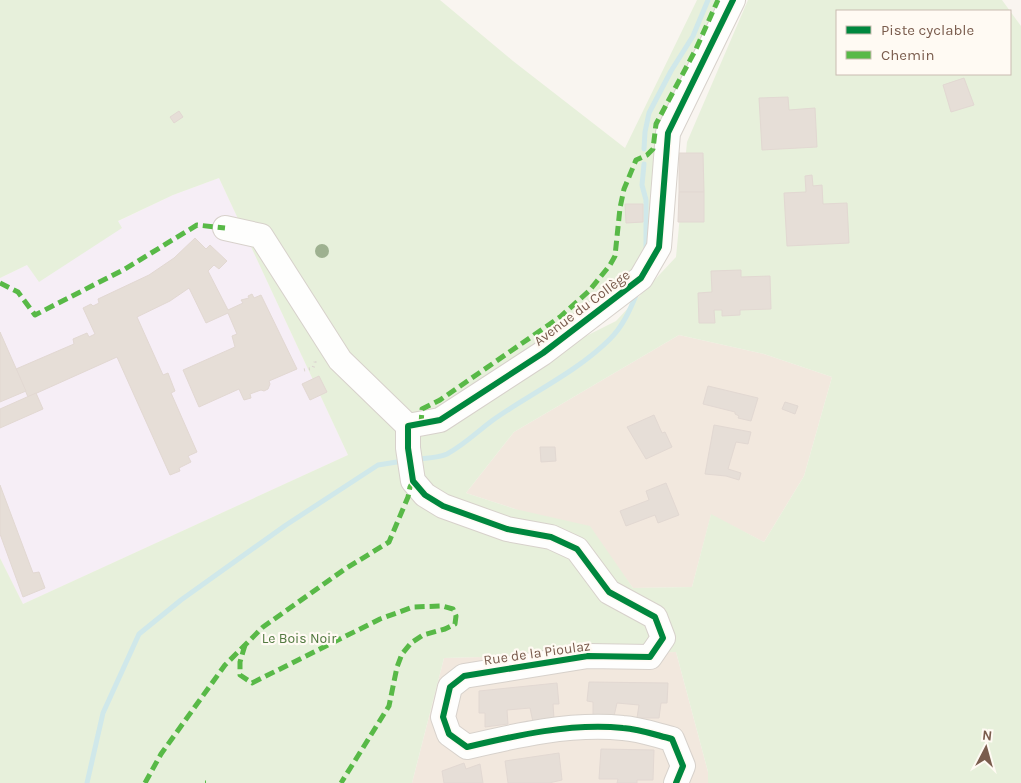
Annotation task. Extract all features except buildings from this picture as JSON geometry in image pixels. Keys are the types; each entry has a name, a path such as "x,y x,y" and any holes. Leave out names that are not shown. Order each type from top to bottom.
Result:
{"street":[{"name":"Avenue du Collège","path":"408,437 440,420 543,353 641,278 660,247 668,133 733,0"},
{"path":"225,228 261,236 340,360 408,437"},
{"name":"Rue de la Pioulaz","path":"408,437 413,481 425,495 443,506 507,529 551,537 577,549 609,592 656,616 662,638 650,657 588,656 464,676 450,687 443,718 449,734 467,747 518,734 577,727 624,728 672,739 683,766 676,783"}],"shaded area":[{"path":"219,178 348,455 23,604 0,558 0,278 173,195"},
{"path":"679,335 764,354 832,377 804,476 764,542 711,515 692,587 633,588 613,561 515,509 466,493 514,432"},
{"path":"676,652 708,772 708,783 412,783 444,658"}],"green space":[{"name":"Le Bois Noir","path":"0,0 440,0 513,61 625,148 697,0 718,0 673,105 648,240 633,269 531,348 435,412 616,321 676,257 687,142 748,0 1002,0 1009,10 836,10 836,75 1011,75 1011,12 1021,26 1021,783 708,783 708,772 676,652 444,658 412,783 0,783 0,558 23,604 348,455 219,178 173,195 118,221 122,228 39,282 27,265 0,278","holes":["679,335 764,354 832,377 804,476 764,542 711,514 692,587 633,588 590,526 515,509 466,493 514,432"]}],"waterway":[{"path":"644,149 649,113 671,71 693,36 708,0"},
{"path":"644,164 642,185 646,200 646,253"},
{"path":"417,459 447,454 493,420 583,362 619,329 637,293"},
{"path":"87,783 103,713 139,634 181,600 286,525 378,465 403,461"}],"marked path":[{"path":"421,425 422,409 440,400 560,317 589,291 610,265 615,256 624,189 636,160 647,155 653,149 656,124 696,49 718,0"},
{"path":"0,283 18,292 35,315 125,269 197,225 225,228"},
{"path":"145,783 161,754 225,665 263,627 345,569 389,542 413,481"},
{"path":"245,645 240,662 240,675 252,683 380,619 413,607 442,606 453,609 456,616 455,624 423,635 411,643 402,654 397,667 389,706 341,783"}],"cycle path":[{"path":"676,783 683,766 672,739 641,731 583,727 525,734 467,747 449,734 443,717 450,687 464,676 588,656 650,657 663,638 655,617 609,592 577,549 551,537 507,529 443,506 425,495 413,481 408,448 408,426 440,420 543,353 641,278 659,247 668,133 733,0"}]}
